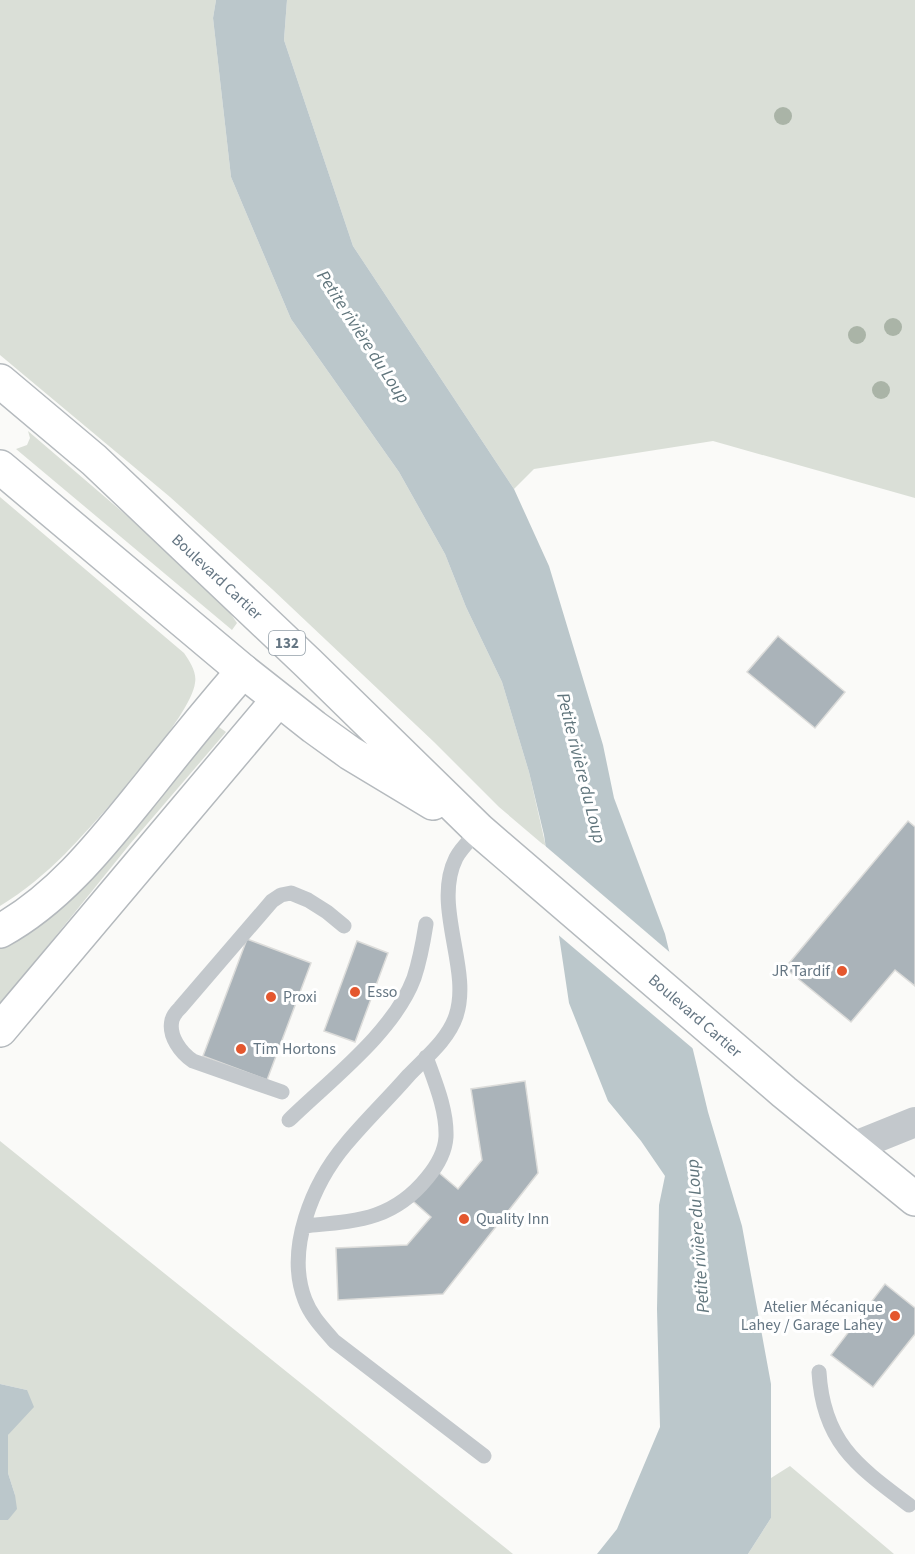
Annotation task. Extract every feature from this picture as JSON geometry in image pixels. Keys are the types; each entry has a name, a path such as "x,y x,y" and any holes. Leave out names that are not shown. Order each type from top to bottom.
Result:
{"main road":[{"name":"Boulevard Cartier","path":"0,381 94,460 276,632 479,830 784,1092 915,1199"},
{"name":"Boulevard Cartier","path":"0,467 279,700 350,753 479,830"},
{"path":"0,931 38,905 67,881 106,838 276,632"},
{"path":"0,1030 308,663"}],"street":[{"path":"853,1147 915,1122"}],"lane":[{"path":"479,830 456,858 448,887 460,985 456,1015 443,1039 345,1145 327,1171 304,1226 299,1249 299,1279 305,1300 314,1317 334,1341 484,1456"},
{"path":"282,1092 193,1060 183,1054 173,1037 172,1020 230,948 272,900 281,895 291,893 308,900 345,926"},
{"path":"289,1120 368,1045 396,1010 413,980 421,957 426,924"},
{"path":"304,1226 355,1221 380,1214 401,1204 437,1166 446,1137 444,1112 426,1057"},
{"path":"819,1372 820,1394 824,1411 832,1431 844,1449 870,1475 909,1505"}],"shaded area":[{"path":"0,0 216,0 213,18 231,177 291,319 399,472 445,554 466,607 502,682 529,772 546,847 499,807 434,742 272,589 170,497 0,355"},
{"path":"287,0 915,0 915,498 713,441 534,469 514,489 353,246 284,40"},
{"path":"28,431 189,569 228,610 237,623 232,630 16,449 27,445 30,438"},
{"path":"0,497 184,653 195,675 195,683 177,720 139,771 58,861 0,906"},
{"path":"219,727 226,732 130,844 0,1005 0,947"},
{"path":"0,1141 513,1554 0,1554 0,1520 8,1520 15,1495 8,1473 8,1435 27,1390 0,1384"},
{"path":"790,1466 894,1554 748,1554 771,1518 771,1478"}],"water":[{"name":"Petite rivière du Loup","path":"216,0 287,0 284,40 353,246 514,489 549,566 603,745 614,798 665,934 708,1112 742,1226 771,1384 771,1518 748,1554 597,1554 617,1529 660,1427 657,1309 659,1205 665,1176 641,1141 608,1101 569,1003 544,835 529,772 502,682 466,607 445,554 399,472 291,319 231,177 213,18"},
{"path":"0,1384 27,1390 34,1407 8,1435 8,1473 17,1509 8,1520 0,1520"}],"pier":[{"path":"543,844 673,955 697,1052 556,933"}],"building":[{"path":"778,636 845,692 815,728 747,672"},
{"path":"908,821 915,827 915,986 895,970 851,1022 785,968"},
{"path":"247,939 311,963 267,1080 203,1056"},
{"path":"357,941 388,953 355,1042 324,1031"},
{"path":"525,1081 538,1173 443,1294 338,1300 336,1248 407,1245 431,1217 406,1195 431,1166 458,1189 482,1160 471,1089"},
{"path":"885,1284 915,1308 915,1334 873,1387 831,1355"}],"place":[{"name":"JR Tardif","path":"842,971"},
{"name":"Esso","path":"355,992"},
{"name":"Proxi","path":"271,997"},
{"name":"Tim Hortons","path":"241,1049"},
{"name":"Quality Inn","path":"464,1219"},
{"name":"Atelier Mécanique Lahey / Garage Lahey","path":"895,1316"}]}
